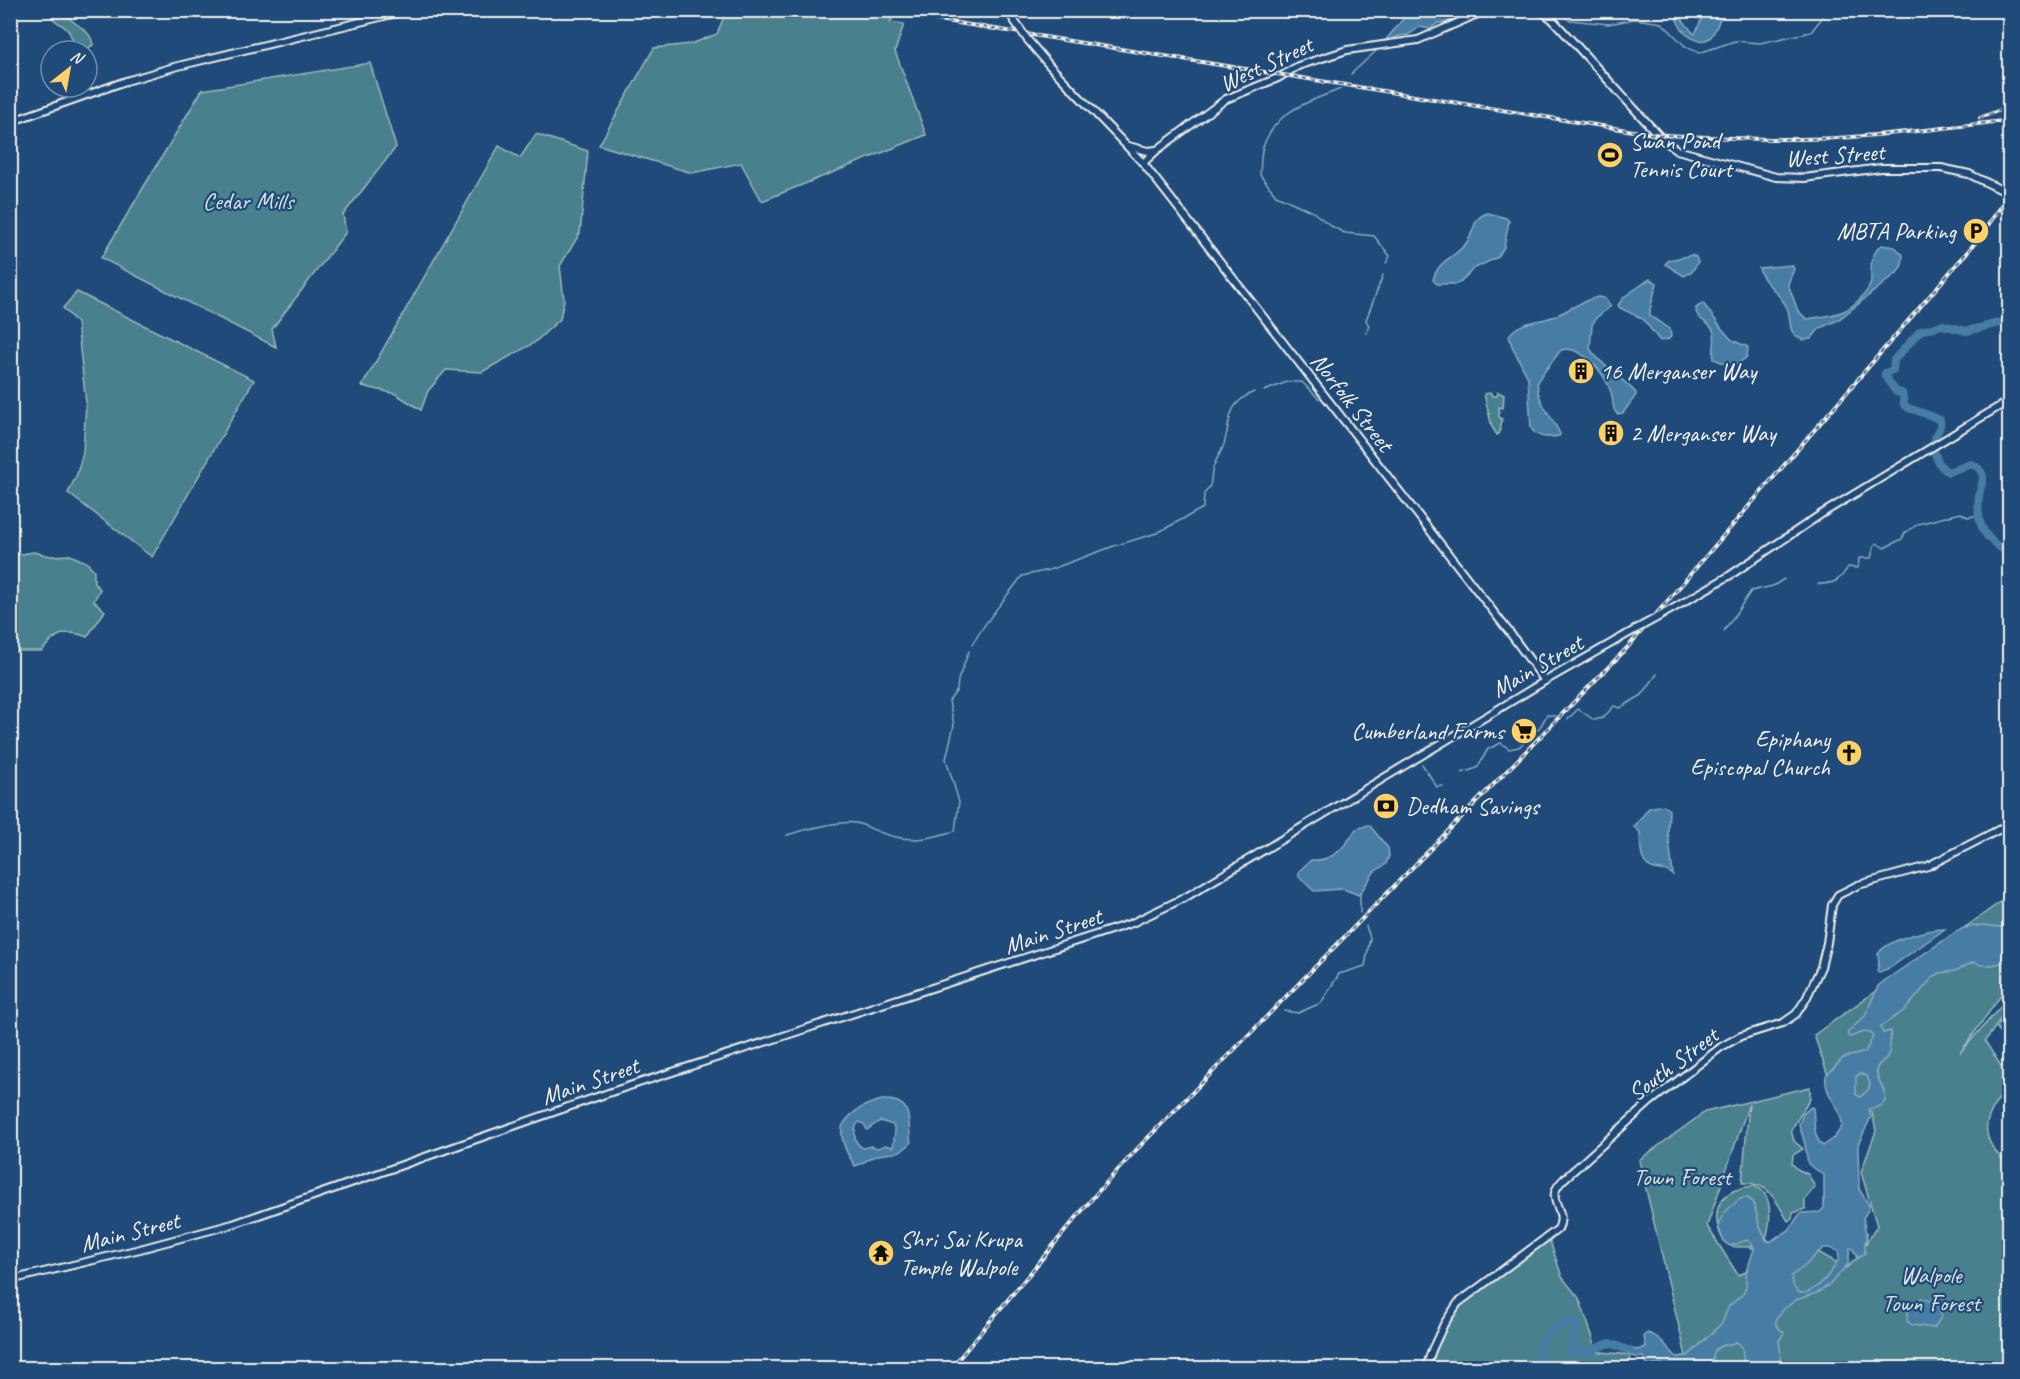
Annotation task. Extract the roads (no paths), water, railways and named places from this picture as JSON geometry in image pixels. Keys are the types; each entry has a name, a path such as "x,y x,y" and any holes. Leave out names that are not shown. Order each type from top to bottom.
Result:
{"main road":[{"path":"10,122 126,81 165,70 409,10"},
{"path":"1007,10 1028,39 1078,96 1128,147 1148,151 1157,150"},
{"name":"West Street","path":"1143,164 1157,150 1226,99 1278,78 1298,66 1347,50 1407,43 1429,37 1487,10"},
{"name":"West Street","path":"1540,10 1551,19 1664,142 1677,150 1784,178 1804,178 1881,168 1948,169 1969,174 2010,194"},
{"name":"Norfolk Street","path":"1128,147 1510,633 1545,681"},
{"name":"Main Street","path":"10,1280 147,1247 241,1221 614,1091 1132,923 1186,897 1545,681 1729,576 1817,517 2010,400"},
{"name":"South Street","path":"1426,1368 1444,1324 1458,1303 1558,1229 1561,1217 1554,1195 1561,1182 1656,1097 1721,1047 1741,1036 1783,1023 1796,1014 1821,967 1832,905 1838,895 1858,885 1928,866 2010,824"}],"water":[{"path":"1406,11 1468,11 1446,23 1438,23 1430,29 1420,27 1408,35 1385,41 1403,19"},
{"path":"1691,11 1683,15 1682,19 1695,34 1705,11 1723,11 1711,37 1697,40 1686,34 1678,24 1676,13"},
{"path":"1488,213 1509,221 1504,247 1498,257 1473,269 1461,282 1437,284 1433,280 1439,267 1463,247 1470,238 1476,221"},
{"path":"1881,245 1895,247 1903,255 1902,265 1897,273 1838,320 1820,328 1811,339 1803,340 1797,337 1790,326 1787,308 1759,268 1792,265 1794,269 1788,284 1798,311 1807,319 1826,316 1848,309 1865,293 1871,280 1873,257"},
{"path":"1692,255 1698,262 1692,272 1684,276 1665,264 1669,260"},
{"path":"1650,279 1657,283 1650,316 1670,329 1669,339 1660,341 1643,319 1618,305 1624,297"},
{"path":"1598,297 1604,298 1611,306 1596,318 1592,325 1590,349 1636,395 1623,413 1617,414 1608,385 1592,362 1577,352 1569,349 1561,350 1538,380 1541,401 1560,434 1551,437 1539,436 1531,428 1528,378 1509,336 1518,327 1555,316"},
{"path":"1703,303 1732,340 1748,347 1747,357 1733,367 1714,359 1713,330 1699,318 1696,312 1696,308"},
{"path":"1663,805 1669,810 1668,831 1673,875 1646,864 1642,854 1640,832 1634,827 1649,808"},
{"path":"1368,825 1388,848 1389,856 1386,864 1374,872 1359,895 1343,889 1314,891 1299,877 1299,871 1311,860 1332,856 1343,847 1356,829"},
{"path":"1982,925 2009,928 2009,960 1987,965 1974,962 1955,971 1940,973 1933,977 1905,1010 1880,1027 1883,1033 1890,1031 1891,1033 1888,1055 1877,1068 1886,1098 1879,1107 1869,1109 1871,1117 1858,1145 1859,1189 1869,1205 1863,1218 1867,1239 1865,1253 1858,1258 1850,1248 1848,1264 1831,1283 1819,1292 1796,1300 1776,1318 1776,1325 1784,1333 1779,1341 1781,1356 1776,1368 1744,1368 1742,1347 1737,1342 1720,1346 1715,1351 1713,1360 1720,1368 1662,1368 1660,1363 1649,1367 1643,1357 1633,1357 1628,1354 1621,1347 1637,1350 1646,1347 1644,1337 1647,1333 1660,1340 1677,1357 1688,1356 1722,1323 1729,1306 1743,1294 1753,1245 1747,1240 1730,1246 1724,1242 1718,1226 1725,1213 1735,1203 1741,1199 1750,1199 1759,1224 1767,1241 1770,1242 1789,1230 1802,1213 1820,1212 1824,1208 1824,1175 1808,1164 1799,1124 1803,1114 1811,1107 1813,1108 1817,1138 1823,1146 1834,1138 1842,1127 1840,1113 1827,1090 1826,1076 1843,1058 1865,1052 1873,1037 1871,1033 1864,1032 1850,1037 1848,1032 1865,1016 1878,986 1964,928","holes":["1860,1074 1867,1076 1870,1084 1868,1090 1860,1097 1856,1094 1856,1076","1824,1248 1838,1251 1839,1257 1835,1265 1815,1288 1807,1292 1800,1292 1794,1287 1791,1276"]},
{"path":"1945,929 1891,967 1879,973 1877,971 1878,954 1889,944 1918,933"},
{"path":"882,1100 893,1100 905,1107 909,1120 911,1143 896,1153 878,1155 855,1166 845,1147 842,1127 854,1112","holes":["880,1121 893,1125 895,1131 893,1147 885,1145 878,1148 871,1146 863,1148 856,1141 855,1131 860,1122 867,1130"]},
{"path":"1922,1298 1937,1304 1942,1316 1934,1328 1912,1325 1907,1321 1914,1301"}],"waterway":[{"path":"1559,13 1569,20 1609,24 1635,19 1662,23 1685,46 1699,53 1735,41 1760,43 1811,32 1828,10"},
{"path":"1834,10 1873,14 1877,10"},
{"path":"1351,74 1376,51"},
{"path":"1341,89 1305,103 1276,124 1263,147 1260,175 1276,195 1313,212 1331,226 1345,233 1374,236 1390,256 1386,263"},
{"path":"1366,334 1369,326 1366,320 1383,275"},
{"path":"2010,323 2003,322 1967,331 1942,325 1920,331 1894,360 1893,370 1885,373 1896,392 1902,393 1904,404 1908,408 1940,420 1934,448 1938,462 1944,469 1948,472 1971,464 1980,470 1983,477 1978,505 1980,523 1993,543 2010,553"},
{"path":"1264,391 1287,382 1302,382 1319,399"},
{"path":"972,645 989,618 1022,576 1049,570 1157,533 1203,508 1204,494 1210,485 1213,468 1223,447 1233,409 1244,397 1254,392"},
{"path":"1818,584 1836,581 1848,567 1858,568 1859,558 1871,558 1877,543 1884,548 1902,539 1905,533 1918,524 1961,513 1968,517 1979,515"},
{"path":"1724,631 1751,591 1773,586 1784,579"},
{"path":"2010,616 2008,618 2010,623"},
{"path":"787,835 849,822 892,836 910,839 927,838 955,831 959,802 946,759 954,725 949,701 957,690 958,680 969,651"},
{"path":"1568,719 1578,709 1594,720 1603,718 1614,706 1620,708 1642,695 1657,674"},
{"path":"1462,773 1477,768 1488,749 1501,743 1509,749 1519,747 1540,727 1547,715 1556,716"},
{"path":"1422,764 1437,787 1443,786"},
{"path":"1360,893 1360,913"},
{"path":"1284,1011 1298,1013 1321,1003 1339,974 1365,966 1370,938 1366,926"},
{"path":"1541,1362 1538,1351 1544,1340 1557,1326 1574,1322 1576,1332 1573,1345"},
{"path":"1563,1368 1563,1365 1569,1361 1573,1345 1583,1353 1610,1343 1630,1351"},
{"path":"1540,1368 1541,1362"}],"railway":[{"path":"876,10 1652,134 1744,139 1836,138 2010,120"},
{"path":"1980,118 2010,106"},
{"path":"951,1368 1096,1194 1138,1148 1627,648 1975,243 2010,191"}],"place":[{"name":"Swan Pond Tennis Court","path":"1610,155"},
{"name":"MBTA Parking","path":"1976,231"},
{"name":"16 Merganser Way","path":"1581,371"},
{"name":"2 Merganser Way","path":"1611,433"},
{"name":"Cumberland Farms","path":"1524,731"},
{"name":"Epiphany Episcopal Church","path":"1849,753"},
{"name":"Dedham Savings","path":"1386,806"},
{"name":"Shri Sai Krupa Temple Walpole","path":"881,1253"}],"park label":[{"name":"Cedar Mills","path":"248,201"},
{"name":"Town Forest","path":"1682,1177"},
{"name":"Walpole Town Forest","path":"1931,1289"}]}
